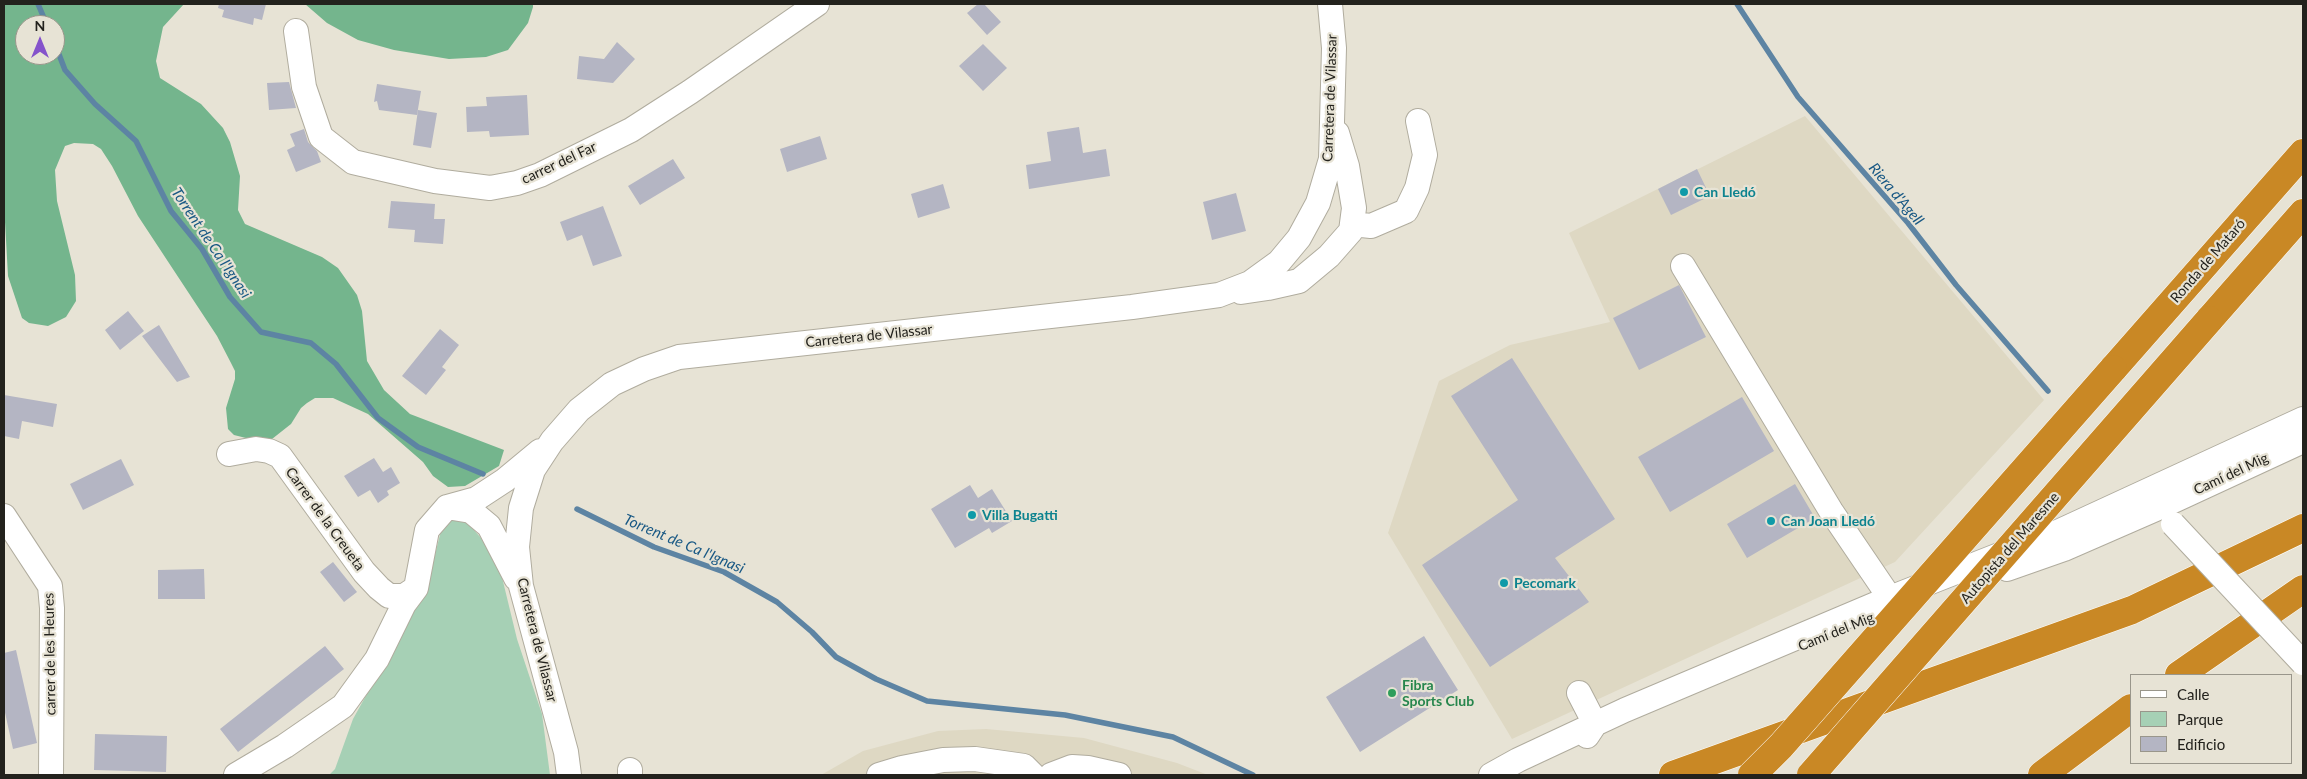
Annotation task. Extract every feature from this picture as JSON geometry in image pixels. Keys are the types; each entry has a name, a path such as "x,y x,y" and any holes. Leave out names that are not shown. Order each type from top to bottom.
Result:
{"highway":[{"name":"Ronda de Mataró","path":"1752,775 1781,746 2303,153"},
{"name":"Autopista del Maresme","path":"1811,775 2303,213"},
{"path":"1673,775 2132,610 2303,528"},
{"path":"2180,674 2303,589"},
{"path":"2042,775 2130,709"}],"street":[{"name":"carrer del Far","path":"296,31 304,87 321,137 353,162 435,181 490,188 517,184 540,175 631,130 690,92 817,4"},
{"name":"Carretera de Vilassar","path":"569,775 566,752 521,586 517,547 521,508 533,470 552,441 578,410 612,384 644,369 679,357 1052,325 1219,295 1250,283 1279,262 1299,238 1318,203 1331,159 1334,48 1330,4"},
{"path":"1334,48 1340,4"},
{"path":"1219,295 1268,288 1299,281 1329,256 1351,231 1354,208 1350,183 1332,114"},
{"path":"1352,224 1370,226 1406,211 1417,188 1425,155 1418,122"},
{"path":"1683,266 1831,512 1890,598"},
{"name":"Camí del Mig","path":"1491,775 1518,760 1595,724 1890,598 2093,517 2303,419"},
{"path":"236,775 286,746 343,706 377,659 404,604 416,588 427,530 447,508 476,499 506,480 552,441"},
{"name":"Camí del Mig","path":"1523,775 1700,691 1866,619 2064,548 2165,516 2303,441"},
{"name":"Carrer de la Creueta","path":"229,454 256,449 269,451 280,456 364,572 379,588 388,596 404,596 416,588"},
{"name":"Camí del Mig","path":"2165,516 2166,494 2202,466"},
{"name":"Camí del Mig","path":"2093,517 2144,504 2165,516"},
{"path":"447,508 470,512 488,526 521,586"},
{"name":"carrer de les Heures","path":"4,516 50,586 52,608 51,775"},
{"path":"2165,516 2303,663"},
{"path":"1578,748 1595,724 1579,693"},
{"path":"879,775 902,768 943,760 975,759 1024,766 1033,775"},
{"path":"1051,775 1072,767 1088,768 1119,775"}],"shaded area":[{"path":"1805,116 2044,400 1895,562 1512,739 1388,533 1439,381 1510,345 1610,322 1569,233"},
{"path":"986,729 1084,738 1177,763 1208,775 821,775 863,751 938,731"}],"green space":[{"path":"4,4 184,4 163,27 156,61 160,78 201,104 223,128 230,142 240,176 238,210 245,224 322,257 338,268 357,295 362,311 367,361 384,390 410,414 504,450 499,466 465,486 448,487 433,476 423,462 368,414 333,398 315,398 307,403 301,408 291,424 272,439 254,440 234,435 228,429 226,408 235,379 235,371 217,336 138,216 112,166 101,149 93,144 74,143 65,146 55,170 57,201 75,275 76,301 66,317 48,326 29,323 22,318 8,276 4,204"},
{"path":"305,4 533,4 533,7 528,23 508,50 486,57 449,59 394,50 358,40 327,23"},
{"path":"452,517 466,521 481,538 500,569 517,639 542,714 550,775 329,775 335,769 353,719 427,586 442,527"}],"building":[{"path":"219,4 266,4 262,20 254,18 253,25 222,17 224,10 218,8"},
{"path":"978,4 984,4 1001,22 987,35 967,13"},
{"path":"617,42 635,59 613,83 577,79 579,56 604,59"},
{"path":"983,44 1007,68 983,91 959,66"},
{"path":"289,82 296,108 269,110 267,83"},
{"path":"377,84 421,91 417,115 379,110 377,101 374,102"},
{"path":"527,95 529,135 490,137 489,131 467,132 466,107 487,106 486,97"},
{"path":"418,110 437,113 431,148 413,145"},
{"path":"1079,127 1083,153 1106,149 1110,176 1029,189 1026,165 1051,161 1047,132"},
{"path":"304,129 308,142 317,151 321,162 296,172 287,150 295,146 290,134"},
{"path":"820,136 827,159 787,172 780,149"},
{"path":"673,159 685,178 640,205 628,186"},
{"name":"Can Lledó","path":"1697,169 1710,196 1671,215 1658,189"},
{"path":"943,184 950,208 918,218 911,194"},
{"path":"1236,193 1246,231 1212,240 1203,202"},
{"path":"391,201 435,204 434,219 445,219 443,244 414,242 415,230 388,228"},
{"path":"603,206 622,256 593,266 582,235 567,241 560,222"},
{"path":"1679,285 1706,337 1639,370 1613,318"},
{"path":"128,311 144,331 120,350 105,330"},
{"path":"159,325 190,377 177,382 142,336"},
{"path":"440,329 459,345 442,367 446,370 426,395 402,376"},
{"path":"1512,358 1615,519 1555,558 1589,602 1490,667 1422,565 1518,500 1451,396"},
{"path":"4,395 57,404 53,427 22,421 19,439 4,436"},
{"path":"1742,397 1774,451 1670,512 1638,457"},
{"path":"374,458 383,472 391,467 400,483 387,491 389,495 378,503 370,490 358,497 344,476"},
{"path":"121,459 134,485 83,510 70,484"},
{"name":"Can Joan Lledó","path":"1795,484 1815,518 1747,558 1727,524"},
{"name":"Villa Bugatti","path":"970,485 978,498 992,489 1012,521 992,533 989,528 955,548 931,509"},
{"path":"333,562 357,592 344,602 320,572"},
{"path":"204,569 205,599 158,599 158,570"},
{"name":"Fibra Sports Club","path":"1424,636 1458,690 1360,752 1326,697"},
{"path":"325,646 344,669 238,752 220,729"},
{"path":"16,650 37,743 13,749 4,708 4,653"},
{"path":"95,734 167,736 166,772 94,770"}],"waterway":[{"name":"Torrent de Ca l'Ignasi","path":"38,4 43,15"},
{"name":"Riera d'Agell","path":"1737,4 1798,97 1908,223 1956,285 2048,391"},
{"name":"Torrent de Ca l'Ignasi","path":"63,65 65,70 95,104 136,141 171,211 202,249 230,297 261,332 311,343 336,364 378,418 418,447 483,474"},
{"name":"Torrent de Ca l'Ignasi","path":"577,509 654,547 724,572 777,602 812,632 836,657 876,679 927,701 1065,715 1173,737 1253,775"}],"place":[{"name":"Can Lledó","path":"1684,192"},
{"name":"Villa Bugatti","path":"972,515"},
{"name":"Can Joan Lledó","path":"1771,521"},
{"name":"Pecomark","path":"1504,583"},
{"name":"Fibra Sports Club","path":"1392,693"}]}
